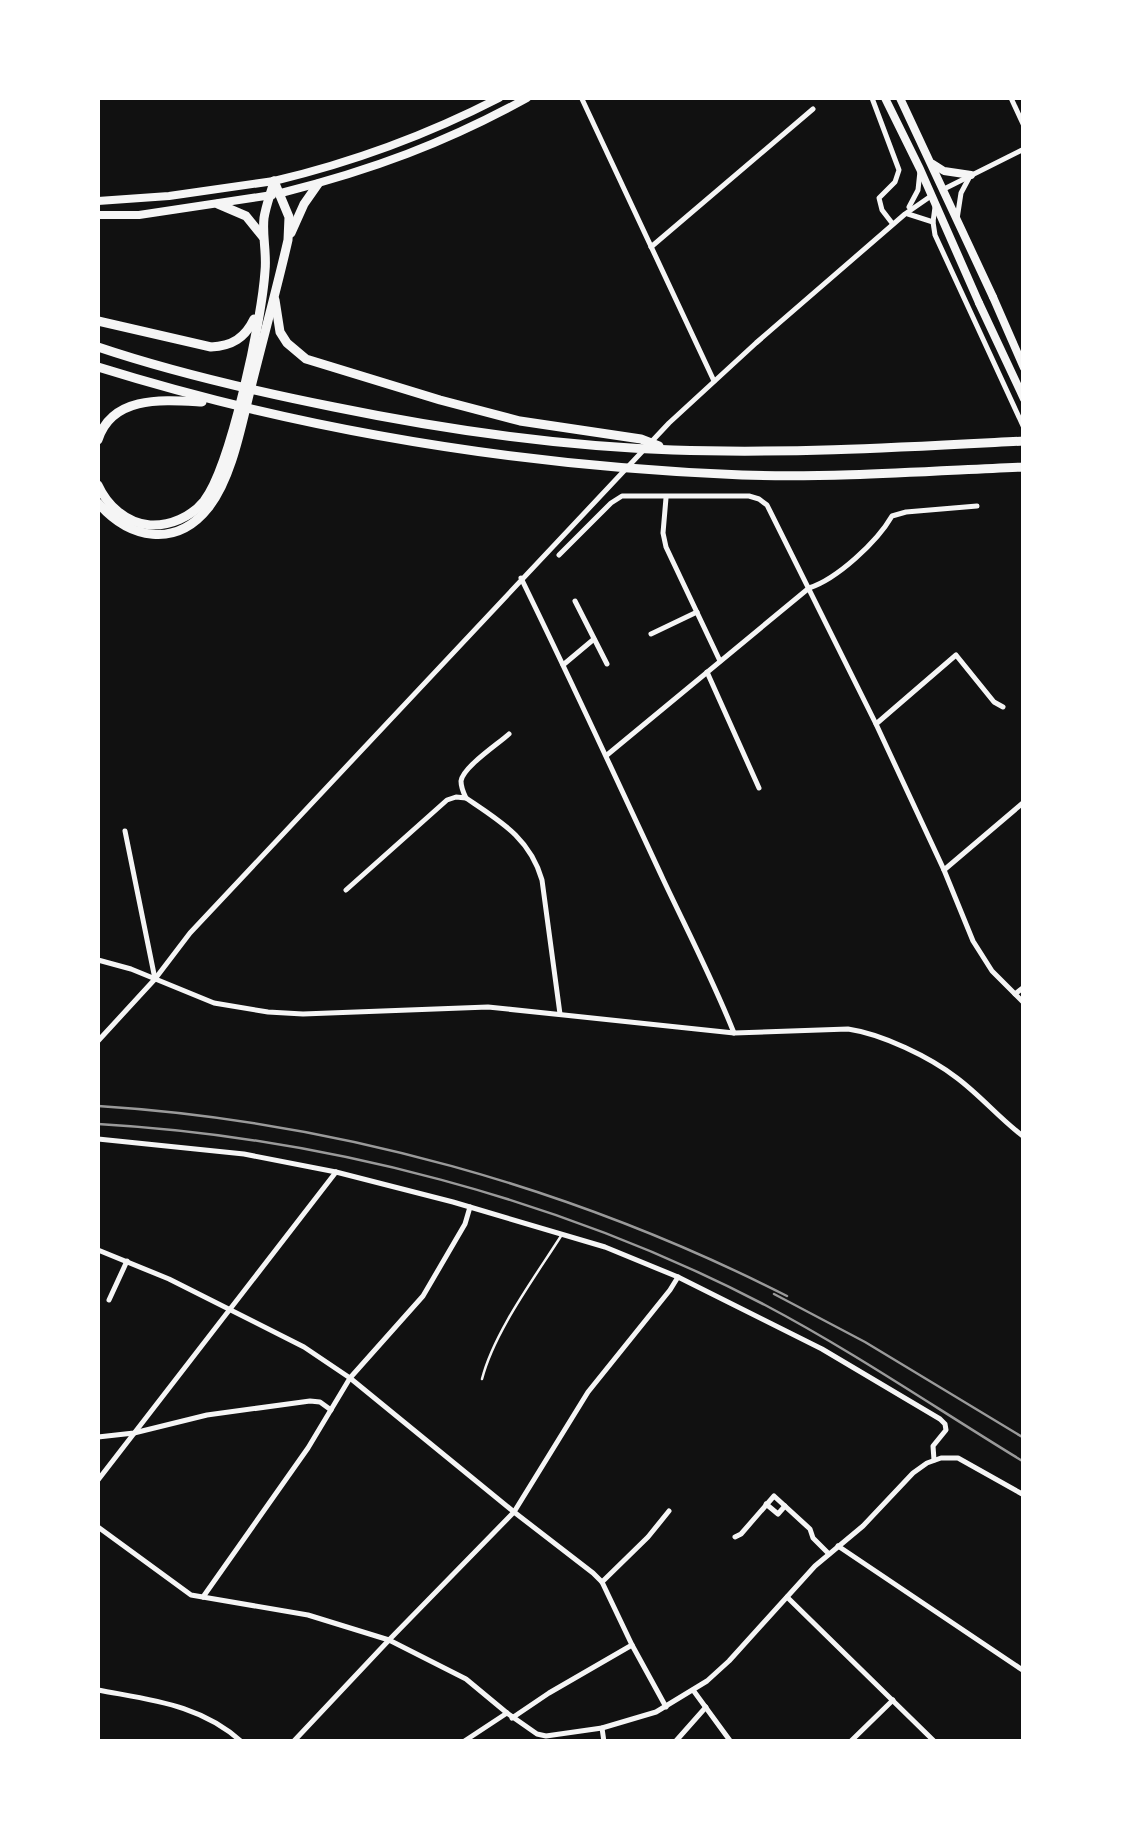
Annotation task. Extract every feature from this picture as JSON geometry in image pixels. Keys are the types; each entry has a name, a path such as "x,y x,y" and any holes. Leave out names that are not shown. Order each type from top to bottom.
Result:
{"highway":[{"path":"270,181 288,217 288,240"},
{"path":"98,502 111,518 145,534 182,529 211,505 225,476 288,240 318,184"},
{"path":"253,362 266,273 264,216 276,195"},
{"path":"218,204 246,216 264,238"},
{"path":"274,298 280,332 286,343 306,359 493,414 641,440 672,450"},
{"path":"98,321 220,346 245,335 260,308"},
{"path":"98,347 226,384 386,418 583,445 672,450 859,450 1024,441"},
{"path":"98,367 221,403 328,428 516,458 744,475 821,476 1024,467"},
{"path":"98,440 112,418 124,408 142,402 221,403"},
{"path":"98,485 109,504 130,520 146,525 178,521 205,500 233,441"}],"main road":[{"path":"98,201 170,196 270,181 329,167 434,130 499,98"},
{"path":"98,216 218,204 318,184 428,147 527,98"},
{"path":"885,98 1024,399"},
{"path":"900,98 1024,368"},
{"path":"932,164 944,171 971,175"},
{"path":"931,196 944,189"},
{"path":"933,222 946,230"}],"street":[{"path":"872,98 900,170 880,198 882,210 893,224"},
{"path":"1011,98 1024,126"},
{"path":"582,99 714,382"},
{"path":"651,247 812,109"},
{"path":"944,189 1024,149"},
{"path":"905,214 918,190 920,169"},
{"path":"957,220 960,193 971,175"},
{"path":"98,1041 155,979 190,932 669,423 893,224 931,196"},
{"path":"935,207 935,235 1023,426"},
{"path":"905,214 933,222"},
{"path":"558,555 622,496 759,499 773,513 876,724 981,954 1024,1003"},
{"path":"666,498 666,547 720,661"},
{"path":"607,755 809,588 822,584 869,545 892,516 977,506"},
{"path":"521,578 734,1033"},
{"path":"575,601 607,664"},
{"path":"652,634 697,612"},
{"path":"563,664 594,640"},
{"path":"876,724 956,655 994,702 1003,707"},
{"path":"707,672 759,788"},
{"path":"466,798 462,776 509,734"},
{"path":"346,890 446,800 466,798 514,832 538,865 560,1014"},
{"path":"944,870 1024,802"},
{"path":"125,831 155,979"},
{"path":"98,960 214,1004 268,1012 488,1008 734,1033 862,1031 946,1070 1024,1137"},
{"path":"1015,994 1024,987"},
{"path":"1016,1132 1024,1124"},
{"path":"98,1139 244,1154 336,1172 605,1247 678,1277 822,1348 940,1420 946,1430 933,1446 934,1460"},
{"path":"98,1480 336,1172"},
{"path":"202,1597 308,1448 350,1378 423,1296 465,1224 470,1208"},
{"path":"98,1250 230,1309 304,1347 350,1378 602,1582 666,1706"},
{"path":"109,1300 127,1261"},
{"path":"293,1742 514,1512 588,1392 678,1277"},
{"path":"98,1437 134,1433 207,1415 310,1401 320,1402 331,1410"},
{"path":"98,1528 190,1594 308,1614 389,1640 466,1679 510,1716 546,1736 644,1717 719,1672 814,1566 863,1526 913,1474 934,1460 949,1457 966,1461 1024,1495"},
{"path":"734,1537 774,1496 810,1529 828,1554"},
{"path":"766,1504 778,1514 785,1506"},
{"path":"602,1582 669,1512"},
{"path":"838,1546 1024,1671"},
{"path":"787,1597 934,1742"},
{"path":"464,1742 632,1645"},
{"path":"98,1690 187,1708 215,1721 242,1742"},
{"path":"693,1690 731,1742"},
{"path":"850,1742 893,1700"},
{"path":"675,1742 706,1708"},
{"path":"602,1728 604,1742"}],"lane":[{"path":"482,1379 509,1320 562,1234"}],"railway":[{"path":"98,1106 276,1127 452,1166 623,1223 787,1296"},
{"path":"98,1124 184,1131 355,1159 441,1180 607,1234 687,1267 798,1323 1024,1462"},
{"path":"774,1294 865,1342 1024,1438"}]}
